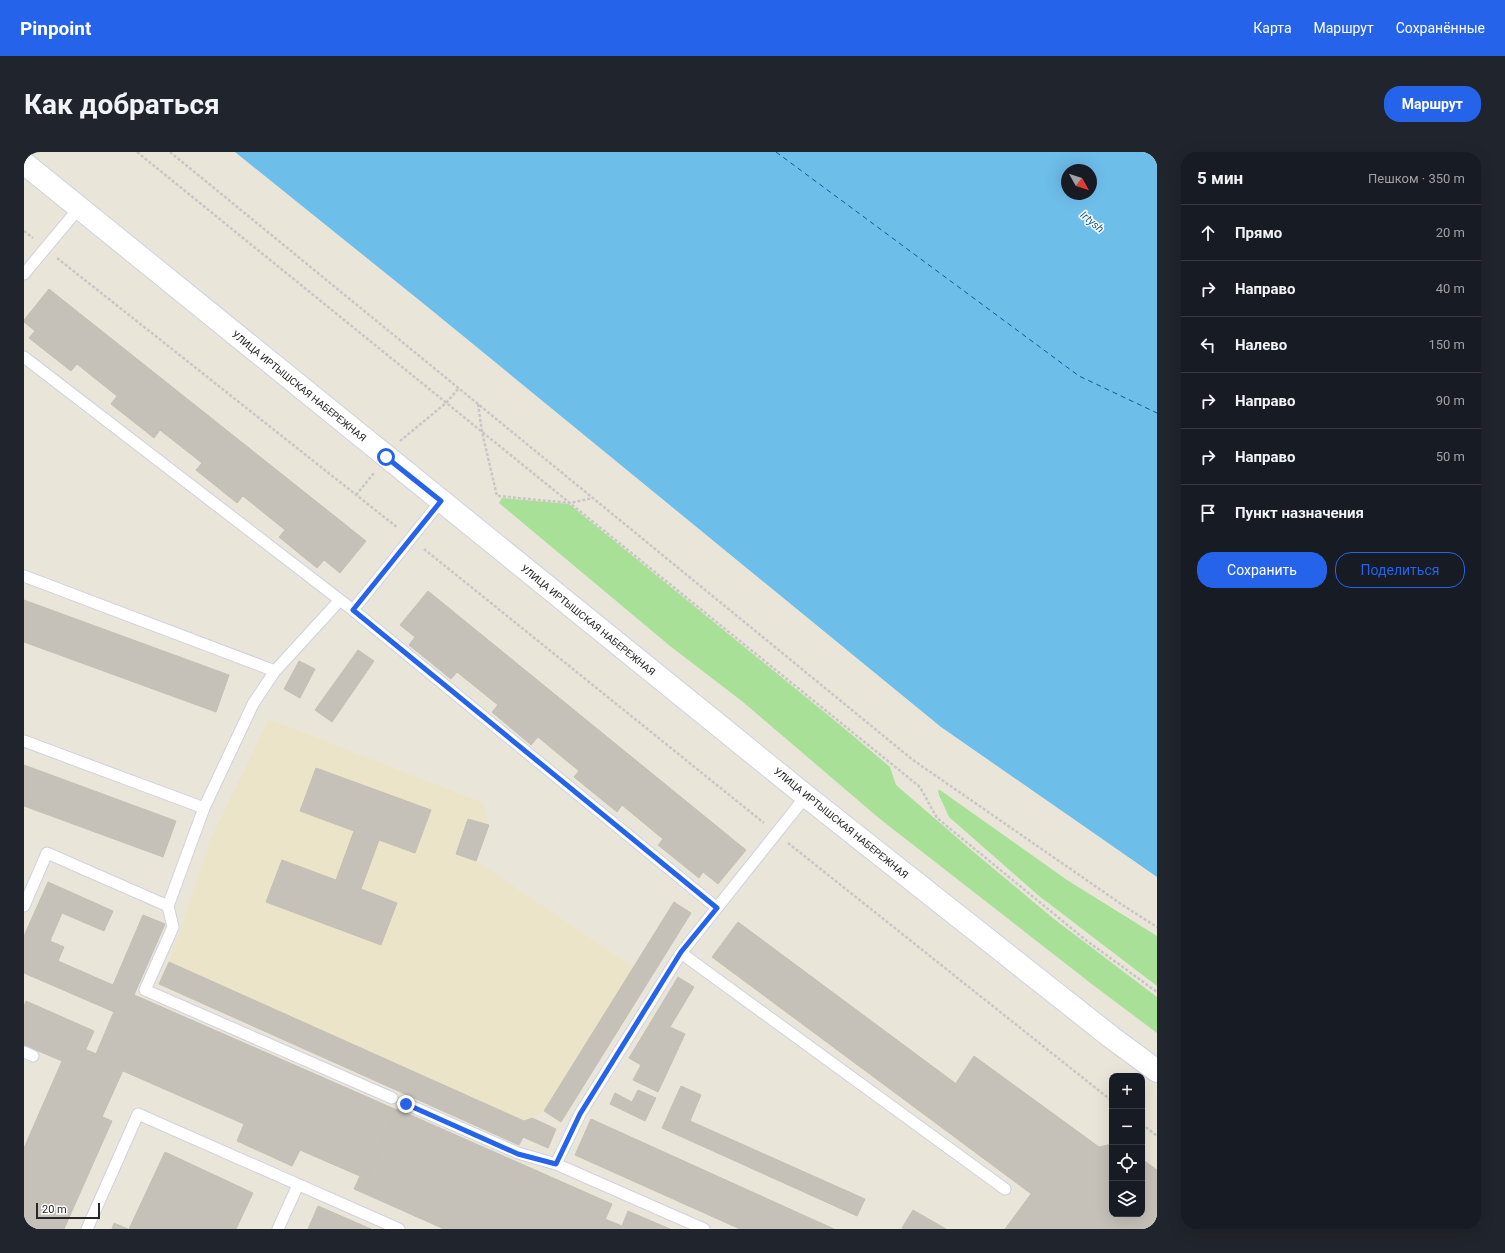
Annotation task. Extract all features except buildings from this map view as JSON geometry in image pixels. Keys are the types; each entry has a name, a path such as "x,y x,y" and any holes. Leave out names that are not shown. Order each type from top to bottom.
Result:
{"main road":[{"name":"УЛИЦА ИРТЫШСКАЯ НАБЕРЕЖНАЯ","path":"24,163 806,796 1111,1037 1157,1071"}],"lane":[{"path":"24,274 79,208"},
{"path":"24,356 353,610 717,908"},
{"path":"353,610 441,501"},
{"path":"24,576 275,671"},
{"path":"340,600 275,671 253,704 204,808 168,906 173,927 145,990 392,1098"},
{"path":"24,741 204,808"},
{"path":"556,1164 580,1114 681,952 806,796"},
{"path":"24,906 47,853 168,906"},
{"path":"681,952 1005,1189"},
{"path":"406,1104 518,1154 556,1164 704,1229"},
{"path":"87,1229 138,1114 399,1229"},
{"path":"278,1229 298,1185"}],"path":[{"path":"137,152 920,787 937,818 1087,941 1157,992"},
{"path":"170,152 914,760 1124,906 1157,927"},
{"path":"24,231 411,538 776,833 1109,1098"},
{"path":"402,439 446,403 459,388"},
{"path":"478,403 482,432 497,496 570,503 593,498"},
{"path":"1145,1126 1157,1136"}],"shaded area":[{"path":"269,719 483,803 489,825 476,861 634,967 544,1111 524,1121 169,962 211,838"}],"green space":[{"path":"502,498 569,504 845,729 890,767 896,785 969,848 1054,919 1157,997 1157,1033 880,819 743,702 670,646 499,503"},
{"path":"938,790 1067,880 1157,936 1157,986 1039,896 949,817"}],"water":[{"name":"Irtysh","path":"235,152 1157,152 1157,877 941,727 424,304"}],"ferry route":[{"path":"776,152 1079,376 1157,413"}],"route":[{"path":"386,457 441,501 353,610 717,908 681,952 580,1114 556,1164 518,1154 406,1104"}]}
